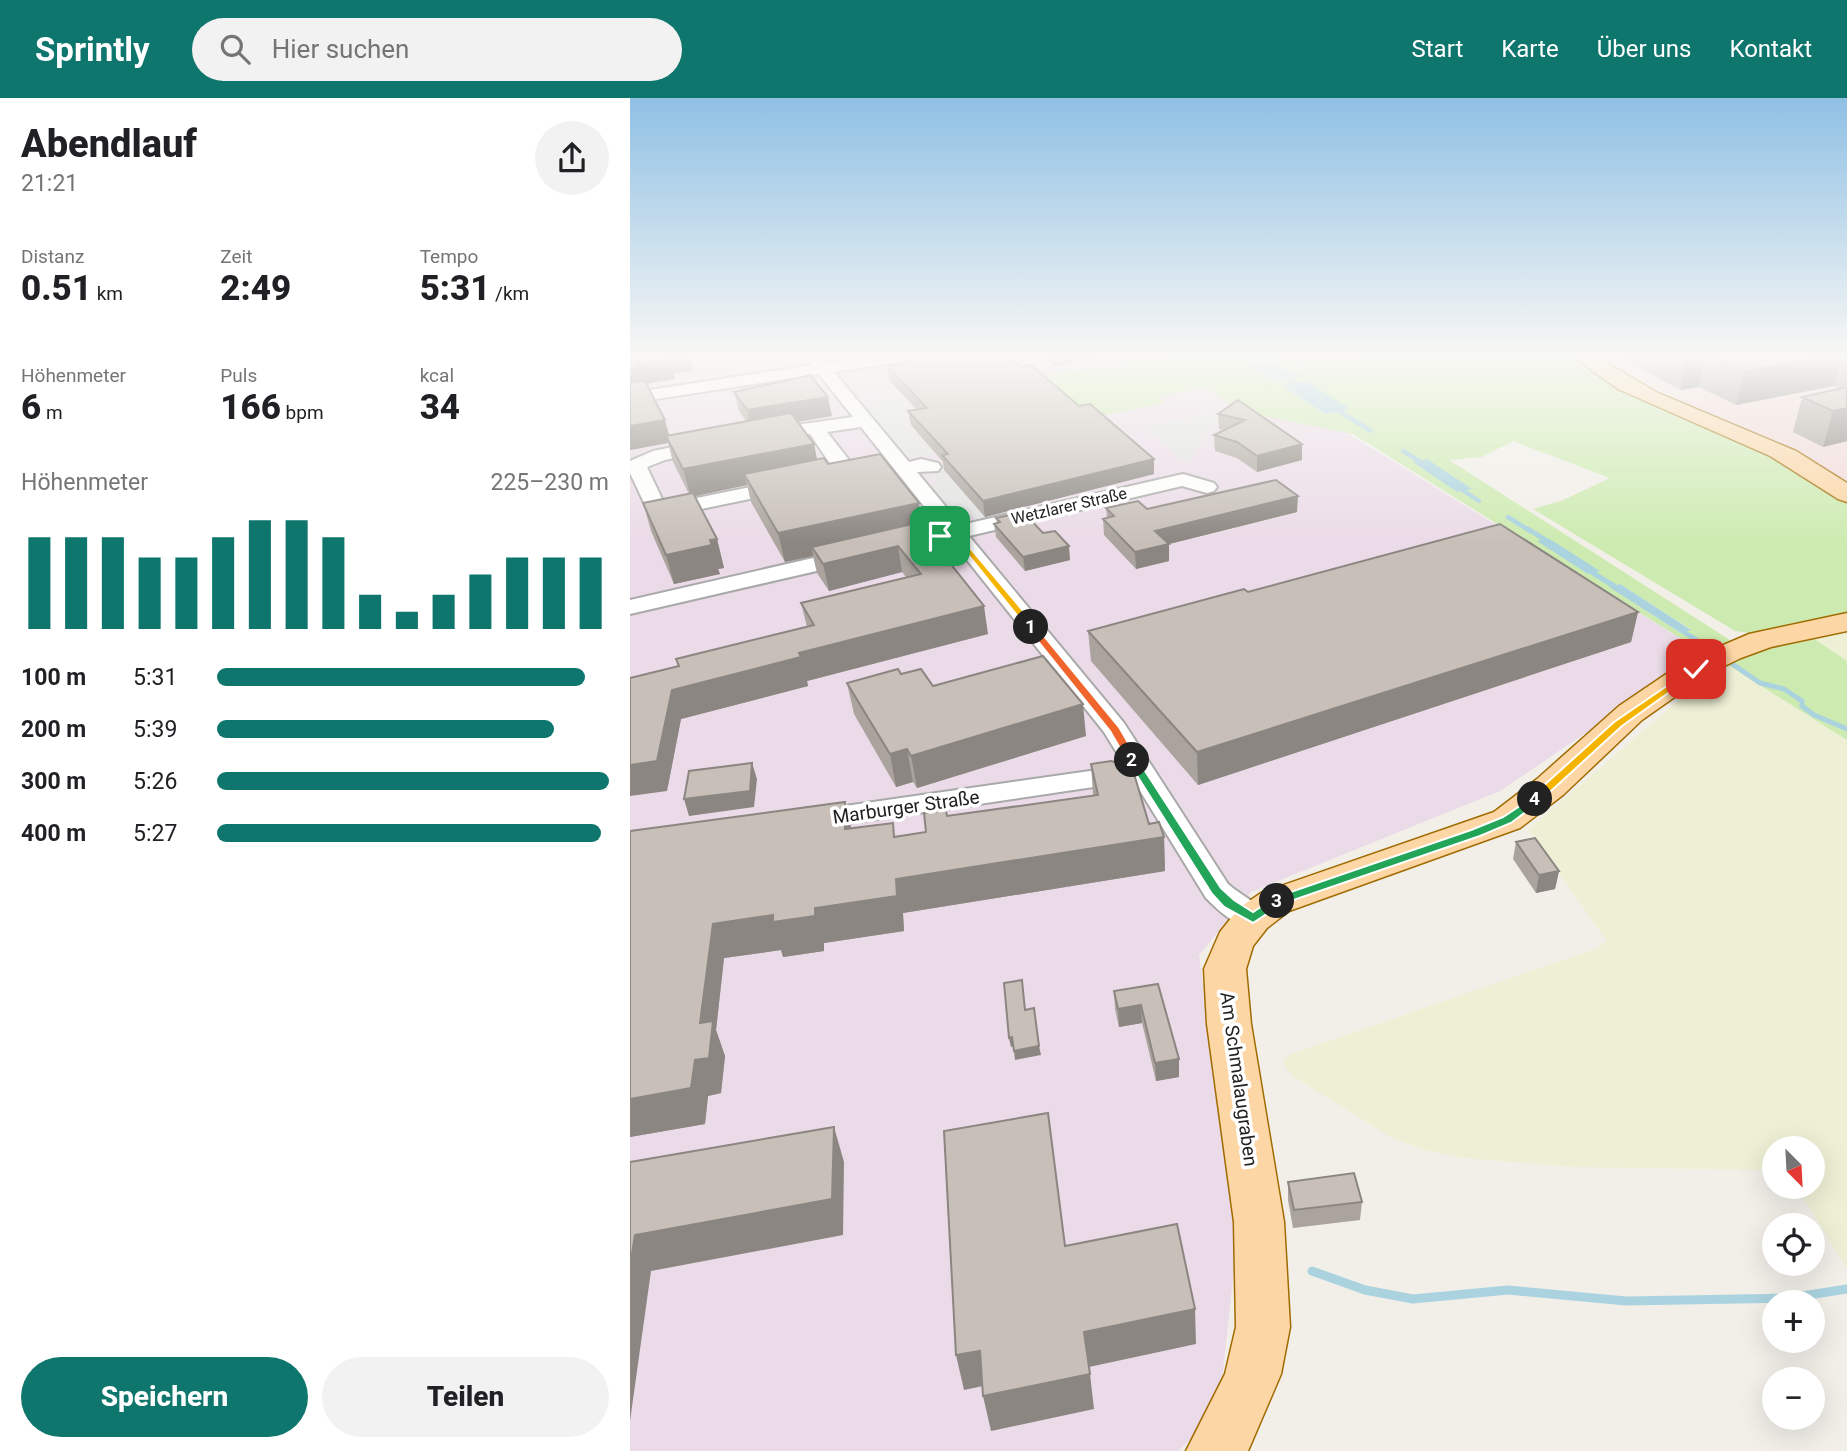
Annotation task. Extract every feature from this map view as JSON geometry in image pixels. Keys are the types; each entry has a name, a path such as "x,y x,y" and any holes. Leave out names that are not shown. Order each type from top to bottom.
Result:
{"main road":[{"path":"1696,417 1779,452 1847,495"},
{"name":"Am Schmalaugraben","path":"1215,1451 1235,1419 1252,1374 1263,1327 1259,1222 1229,1024 1225,969 1234,942 1253,918 1275,902 1507,820 1525,809 1618,724 1696,669 1724,653 1768,638 1847,622"}],"street":[{"path":"860,417 920,466 955,533 1115,729 1140,773 1217,891 1229,904 1253,918"},
{"path":"755,437 863,421"},
{"path":"728,443 660,455 636,465 655,507 677,508 830,477 842,471 843,465 816,430"},
{"name":"Wetzlarer Straße","path":"913,542 1183,481 1207,487"},
{"path":"630,607 873,551"},
{"name":"Marburger Straße","path":"779,825 1140,773"}],"shaded area":[{"path":"630,417 1321,417 1704,653 1500,791 1251,892 1199,955 1237,1242 1222,1381 1193,1436 1179,1451 630,1451"},
{"path":"871,417 924,417 928,422 909,426 934,452 930,453 932,456 907,457"},
{"path":"1223,417 1187,463 1143,427 1175,420"},
{"path":"1713,417 1847,417 1847,485"},
{"path":"943,468 987,520 978,522 974,517 954,513 931,486 936,481 923,476 927,472"}],"green space":[{"path":"1269,417 1693,417 1776,457 1847,503 1847,615 1757,634 1735,631 1533,509 1561,501 1610,478 1513,441 1482,457 1449,460 1733,642 1704,653 1353,434","holes":["1620,584 1690,629 1681,633 1610,587"]},
{"path":"1847,629 1847,661 1810,636"},
{"path":"1810,636 1847,661 1847,740 1723,662"},
{"path":"1723,662 1847,740 1847,1269 1825,1233 1825,1213 1813,1213 1804,1199 1825,1199 1825,1136 1762,1136 1762,1170 1571,1167 1464,1158 1429,1151 1394,1139 1294,1077 1285,1067 1284,1060 1291,1054 1598,948 1607,941 1528,830"}],"water":[{"path":"1427,459 1472,489 1457,492 1413,462"},
{"path":"1548,538 1600,571 1588,574 1537,541"},
{"path":"1620,584 1691,630 1681,633 1609,587"}],"building":[{"path":"630,417 664,417 665,420 630,426"},
{"path":"769,417 794,417 814,444 683,469 666,436"},
{"path":"914,417 1105,417 1154,459 983,501 942,455 948,454"},
{"path":"1232,417 1263,417 1302,444 1257,456 1237,442 1214,435 1245,420"},
{"path":"880,454 919,503 778,533 744,474 824,458 828,464"},
{"path":"1276,480 1298,496 1155,531 1169,544 1135,552 1103,519 1114,516 1106,508 1138,501 1147,509"},
{"path":"693,493 717,539 710,540 712,545 666,555 643,503"},
{"path":"1023,512 1043,533 1055,531 1069,546 1023,557 994,524 1000,522 996,518"},
{"path":"921,522 947,552 942,553 984,606 799,653 801,657 672,690 657,761 630,765 630,678 679,666 676,659 814,625 801,603 921,574 898,546 823,564 812,547"},
{"path":"1500,524 1638,612 1197,752 1088,631 1244,589 1248,592"},
{"path":"1043,656 1083,704 911,756 907,749 890,754 847,683 898,669 901,674 921,669 933,686"},
{"path":"1111,761 1132,767 1149,824 1159,822 1164,837 896,879 897,896 815,908 815,916 773,922 773,915 713,924 700,1023 713,1021 709,1058 695,1060 691,1088 630,1099 630,831 845,802 845,829 893,823 894,837 926,832 924,813 946,810 947,816 1098,795 1091,764"},
{"path":"752,763 750,791 684,799 689,771"},
{"path":"1535,838 1559,871 1539,875 1516,842"},
{"path":"1022,980 1025,1010 1034,1008 1039,1046 1014,1051 1012,1037 1009,1038 1004,983"},
{"path":"1158,984 1179,1059 1155,1063 1141,1005 1118,1009 1114,991"},
{"path":"1048,1113 1065,1246 1177,1224 1195,1309 1084,1332 1090,1374 983,1396 980,1351 956,1355 944,1131"},
{"path":"834,1127 832,1199 635,1235 630,1266 630,1162"},
{"path":"1354,1173 1362,1202 1294,1210 1288,1182"}],"waterway":[{"path":"1349,417 1371,431"},
{"path":"1403,451 1419,461"},
{"path":"1464,491 1479,501"},
{"path":"1508,517 1530,531"},
{"path":"1528,529 1544,539"},
{"path":"1593,573 1614,586"},
{"path":"1684,632 1709,648"},
{"path":"1731,663 1760,683 1784,689 1802,701 1802,706 1814,715 1847,729"},
{"path":"1312,1271 1365,1290 1413,1299 1508,1290 1626,1301 1790,1298 1847,1289"}],"route":[{"path":"940,536 955,533 1115,729 1140,773 1217,891 1229,904 1253,918 1275,902 1321,884 1507,820 1525,809 1618,724 1696,669"}]}
